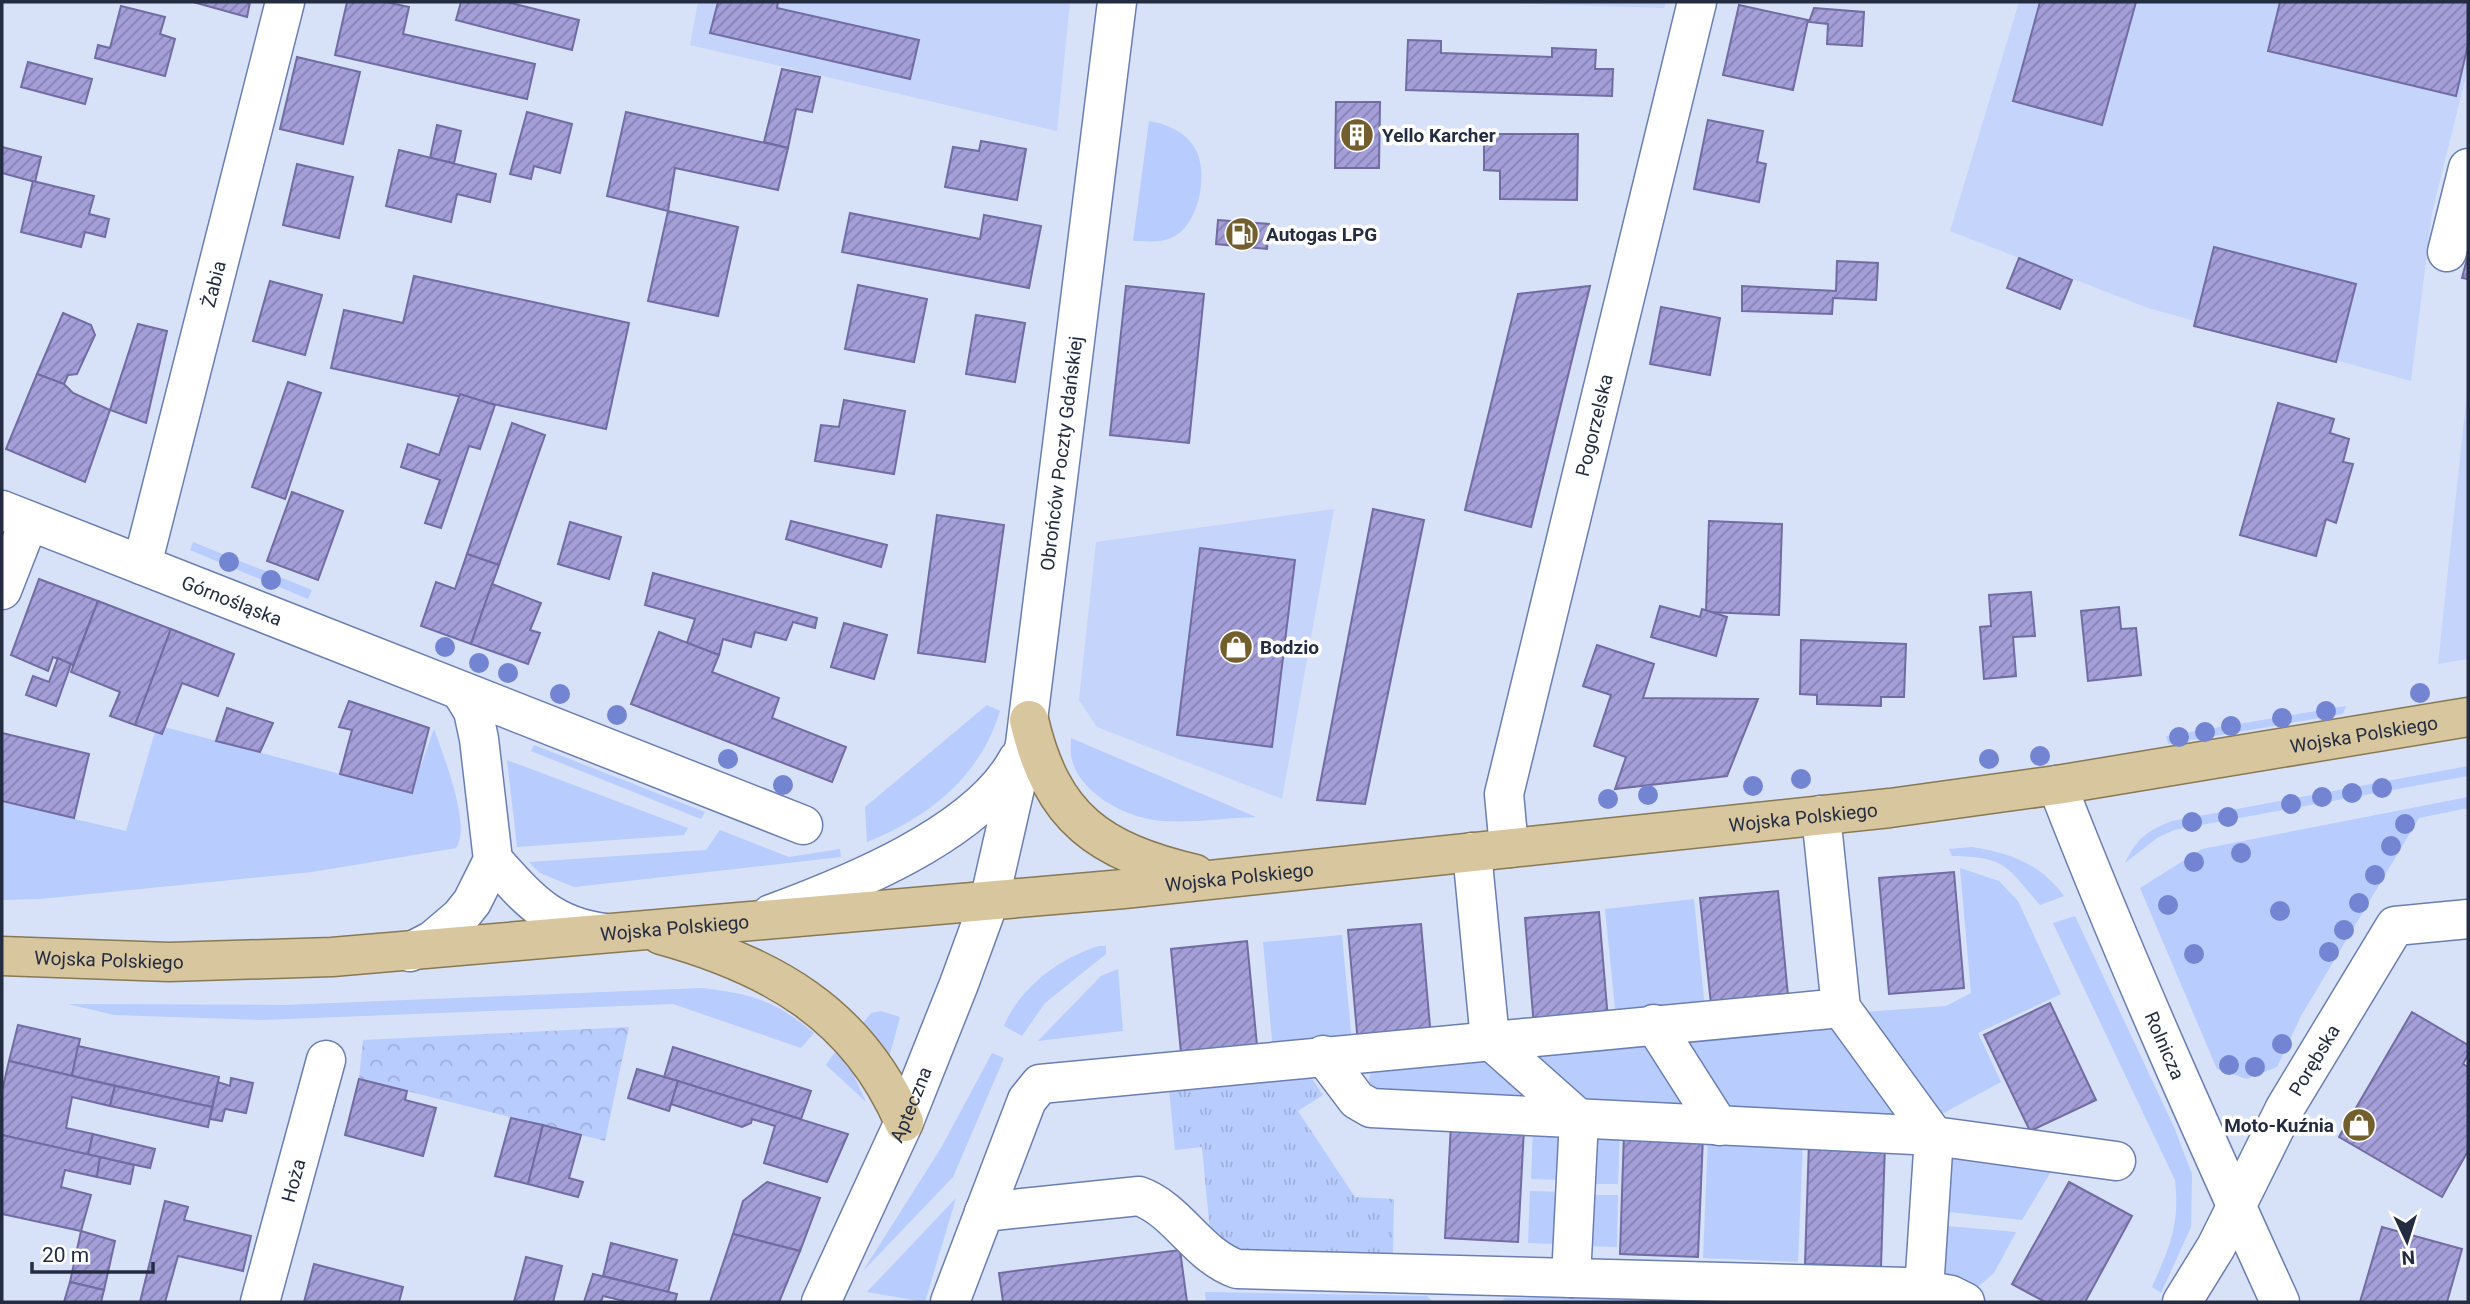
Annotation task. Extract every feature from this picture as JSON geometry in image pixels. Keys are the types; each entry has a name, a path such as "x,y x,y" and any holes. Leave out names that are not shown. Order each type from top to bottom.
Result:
{"main road":[{"name":"Wojska Polskiego","path":"2,956 169,962 410,952 752,920 989,902 1821,815 2057,785 2468,717"},
{"path":"1027,732 1043,771 1060,799 1092,832 1133,856 1214,878"},
{"path":"628,932 682,941 747,966 801,995 859,1044 879,1072 904,1122"}],"street":[{"name":"Żabia","path":"142,565 285,2"},
{"name":"Obrońców Poczty Gdańskiej","path":"989,902 1027,732 1117,2"},
{"name":"Pogorzelska","path":"1490,1040 1490,850 1697,2"},
{"path":"2447,252 2468,168"},
{"name":"Górnośląska","path":"16,515 803,825"},
{"path":"2,590 16,515"},
{"path":"410,952 433,940 460,917 472,902 493,860 479,739 473,711 463,692"},
{"path":"752,920 838,890 924,845 957,822 993,791 1015,764 1027,732"},
{"name":"Rolnicza","path":"2057,785 2103,905 2280,1302"},
{"path":"1821,815 1841,1008 1934,1136 1924,1290"},
{"path":"493,860 532,901 556,921 587,931 628,932"},
{"name":"Apteczna","path":"821,1302 904,1122 989,902"},
{"name":"Porębska","path":"2182,1302 2236,1208 2285,1108 2395,926 2451,921"},
{"path":"950,1302 1027,1100 1040,1084 1323,1055 1841,1008"},
{"path":"1654,1024 1719,1126"},
{"path":"1490,1040 1578,1119"},
{"path":"1323,1055 1357,1100 1371,1108 1934,1136 2116,1161"},
{"name":"Hoża","path":"260,1302 326,1060"},
{"path":"1571,1278 1578,1119"},
{"path":"984,1212 1139,1196 1150,1200 1216,1259 1237,1269 1466,1289 1571,1278 1924,1290 1951,1295 1965,1302"}],"shaded area":[{"path":"698,2 1070,2 1057,131 690,45"},
{"path":"1473,2 1666,2 1664,8"},
{"path":"2019,2 2468,2 2468,68 2432,213 2411,381 2148,308 1950,231"},
{"path":"2468,383 2468,659 2438,664"},
{"path":"1334,509 1282,799 1097,727 1079,700 1096,542"}],"green space":[{"path":"1149,121 1177,130 1193,145 1200,163 1201,188 1194,213 1180,232 1162,241 1133,241"},
{"path":"193,542 312,590 308,599 190,550"},
{"path":"987,705 1000,711 991,735 965,775 931,807 890,832 867,842 865,807"},
{"path":"2346,706 2343,714 2168,744 2166,736"},
{"path":"157,725 411,793 434,729 454,790 461,824 460,838 456,848 312,872 40,899 2,900 2,802 126,831"},
{"path":"1071,738 1256,817 1163,821 1136,816 1108,803 1085,784 1071,758"},
{"path":"534,745 705,812 701,819 531,751"},
{"path":"507,760 688,828 684,835 517,847"},
{"path":"2468,766 2468,776 2174,830 2157,838 2125,863 2144,836 2172,821"},
{"path":"2468,797 2468,808 2419,818 2301,1016 2277,1067 2247,1079 2217,1069 2140,888 2202,849"},
{"path":"720,830 789,857 840,849 841,857 574,887 540,873 529,862 706,850"},
{"path":"1972,847 2024,862 2045,876 2064,896 2040,905 2004,866 1984,859 1952,856 1949,849"},
{"path":"1960,868 1999,881 2018,901 2061,994 1978,1033 2001,1082 1940,1115 1864,1012 1946,1006 1971,993"},
{"path":"1694,899 1705,1009 1616,1018 1605,909"},
{"path":"2075,916 2174,1127 2192,1174 2191,1227 2161,1293 2152,1287 2175,1223 2175,1180 2053,923"},
{"path":"1342,935 1352,1043 1273,1051 1263,942"},
{"path":"1099,946 1106,946 1106,954 1045,1003 1022,1036 1004,1026 1020,999 1043,976 1070,958"},
{"path":"1118,969 1123,1031 1038,1041 1101,976"},
{"path":"702,988 762,1000 787,1013 814,1033 801,1048 673,1004 261,1020 114,1015 68,1004 285,1005"},
{"path":"881,1011 900,1017 887,1065 860,1027 871,1013"},
{"path":"1831,1021 1901,1123 1734,1117 1678,1035"},
{"path":"629,1027 605,1141 359,1079 363,1040"},
{"path":"1650,1044 1698,1116 1585,1112 1524,1056"},
{"path":"1481,1049 1544,1108 1391,1101 1368,1084 1374,1059"},
{"path":"835,1052 849,1065 866,1102 826,1065"},
{"path":"992,1053 1004,1058 953,1177 863,1271 941,1148"},
{"path":"1304,1067 1323,1095 1298,1111 1355,1197 1394,1199 1393,1254 1228,1250 1210,1232 1202,1147 1175,1150 1168,1080"},
{"path":"1533,1127 1563,1129 1561,1180 1531,1179"},
{"path":"1590,1132 1620,1133 1618,1184 1588,1184"},
{"path":"1708,1137 1803,1141 1798,1262 1703,1258"},
{"path":"1953,1152 2055,1165 2022,1220 1949,1212"},
{"path":"1530,1191 1560,1192 1558,1244 1528,1243"},
{"path":"1588,1195 1618,1195 1617,1247 1586,1246"},
{"path":"956,1198 925,1302 867,1292"},
{"path":"1947,1226 2016,1232 1994,1273 1974,1290 1943,1274"},
{"path":"1205,1292 1427,1296 1433,1302 1206,1302"},
{"path":"1505,1298 1709,1299 1709,1302 1501,1302"}],"building":[{"path":"193,2 250,2 247,17"},
{"path":"347,2 386,2 409,7 403,34 535,64 527,99 335,55"},
{"path":"461,2 507,2 579,20 572,50 456,20"},
{"path":"718,2 778,2 777,8 919,40 910,79 710,33"},
{"path":"2040,2 2136,2 2102,125 2013,101"},
{"path":"2280,2 2468,2 2468,45 2456,96 2268,51"},
{"path":"1739,5 1808,20 1793,90 1723,75"},
{"path":"121,6 165,17 160,34 175,39 165,76 95,58 98,45 110,48"},
{"path":"1814,8 1864,12 1862,46 1827,44 1828,24 1809,22"},
{"path":"1408,40 1441,41 1441,53 1552,57 1552,48 1596,50 1595,69 1613,69 1612,96 1406,90"},
{"path":"297,57 360,72 343,144 280,129"},
{"path":"28,62 92,79 85,104 21,87"},
{"path":"782,69 820,77 812,112 796,109 788,148 764,142"},
{"name":"Yello Karcher","path":"1336,102 1380,102 1379,168 1335,168"},
{"path":"527,112 572,124 560,173 534,166 531,179 510,174"},
{"path":"626,112 788,148 778,190 675,168 668,211 607,196"},
{"path":"1708,120 1763,131 1757,162 1766,164 1759,202 1694,189"},
{"path":"437,125 461,131 454,163 430,158"},
{"path":"1484,134 1578,134 1577,200 1500,199 1500,171 1484,170"},
{"path":"981,141 1026,149 1017,200 945,187 953,147 979,151"},
{"path":"2,147 41,157 35,182 2,173"},
{"path":"399,150 496,174 490,202 457,194 451,222 386,206"},
{"path":"297,164 353,177 339,238 283,225"},
{"path":"33,181 94,196 89,214 109,219 105,237 85,232 81,247 21,232"},
{"path":"668,211 738,227 718,316 648,301"},
{"path":"850,213 980,239 984,215 1041,226 1029,288 842,252"},
{"name":"Autogas LPG","path":"1218,220 1269,224 1267,249 1216,244"},
{"path":"2214,247 2356,284 2336,362 2194,326"},
{"path":"2468,255 2468,279 2462,278"},
{"path":"2019,258 2072,280 2060,309 2007,288"},
{"path":"1837,261 1878,263 1876,300 1833,298 1832,314 1742,311 1742,286 1836,291"},
{"path":"414,276 629,323 606,429 331,368 344,310 403,323"},
{"path":"270,281 322,295 305,355 253,341"},
{"path":"858,285 927,299 914,362 845,349"},
{"path":"1126,286 1204,294 1189,443 1110,435"},
{"path":"1590,286 1531,527 1465,510 1518,294"},
{"path":"1661,307 1720,318 1710,375 1650,364"},
{"path":"63,313 91,325 95,335 77,374 68,375 64,384 37,374"},
{"path":"976,315 1025,323 1015,382 966,374"},
{"path":"138,324 167,331 146,423 110,410"},
{"path":"37,374 64,384 73,393 110,410 85,482 6,449"},
{"path":"288,382 321,393 285,499 252,487"},
{"path":"460,394 495,405 480,449 469,446 441,528 425,523 440,480 401,467 408,444 439,455"},
{"path":"844,400 905,411 894,474 815,461 821,425 839,427"},
{"path":"2278,403 2334,419 2330,433 2349,439 2343,462 2353,464 2336,523 2326,519 2316,556 2240,535"},
{"path":"512,423 545,435 499,565 467,554"},
{"path":"292,492 343,511 318,580 267,561"},
{"path":"1373,509 1424,520 1365,804 1317,800"},
{"path":"937,515 1004,525 985,662 918,653"},
{"path":"791,521 887,545 881,567 786,539"},
{"path":"1709,521 1782,524 1779,615 1706,612"},
{"path":"570,522 621,537 609,579 558,564"},
{"name":"Bodzio","path":"1200,548 1295,560 1272,747 1177,735"},
{"path":"467,554 499,565 471,644 421,626 436,582 455,589"},
{"path":"653,573 817,618 815,628 793,622 786,640 755,632 751,647 723,639 719,655 687,643 695,619 645,605"},
{"path":"39,579 98,601 73,665 53,657 48,671 11,655"},
{"path":"492,584 541,603 530,630 540,633 528,664 471,644"},
{"path":"2031,592 2035,636 2013,637 2016,676 1984,679 1980,627 1991,626 1989,595"},
{"path":"98,601 171,629 135,725 110,716 120,692 71,672"},
{"path":"1660,606 1700,617 1702,609 1727,617 1716,656 1651,637"},
{"path":"2119,607 2121,629 2136,628 2141,675 2088,681 2081,611"},
{"path":"844,623 887,635 874,679 831,667"},
{"path":"171,629 234,654 218,696 182,683 162,734 135,725"},
{"path":"659,632 719,655 712,672 779,698 772,718 846,747 832,782 631,704"},
{"path":"1801,640 1906,644 1904,697 1881,697 1881,706 1817,704 1817,695 1800,694"},
{"path":"1597,645 1654,664 1643,698 1758,699 1727,776 1615,789 1626,757 1594,746 1611,695 1583,686"},
{"path":"58,658 71,664 56,706 26,695 33,676 49,682"},
{"path":"349,701 429,728 412,793 340,774 352,730 339,727"},
{"path":"227,708 273,723 260,752 216,741"},
{"path":"2,733 89,754 74,818 2,801"},
{"path":"1954,872 1964,988 1889,994 1879,878"},
{"path":"1778,891 1789,1006 1712,1014 1700,898"},
{"path":"1599,912 1608,1020 1534,1027 1525,918"},
{"path":"1421,924 1431,1038 1358,1044 1348,930"},
{"path":"1247,941 1258,1056 1182,1063 1171,949"},
{"path":"2050,1003 2096,1100 2030,1131 1984,1035"},
{"path":"2412,1012 2468,1045 2468,1055 2463,1064 2468,1067 2468,1151 2442,1197 2339,1137"},
{"path":"18,1025 80,1039 72,1076 9,1061"},
{"path":"78,1046 219,1077 212,1107 72,1076"},
{"path":"673,1047 811,1091 801,1119 664,1077"},
{"path":"9,1061 115,1086 110,1106 72,1097 66,1128 93,1134 88,1155 2,1135 2,1091"},
{"path":"637,1069 678,1081 669,1111 628,1098"},
{"path":"231,1078 253,1083 246,1113 225,1109 222,1121 210,1119 218,1082 230,1086"},
{"path":"359,1079 407,1091 405,1100 436,1108 423,1156 345,1135"},
{"path":"678,1081 848,1134 827,1182 764,1163 775,1126 752,1119 751,1123 742,1127 671,1104"},
{"path":"115,1086 212,1107 208,1127 110,1106"},
{"path":"511,1118 543,1125 528,1184 495,1176"},
{"path":"1451,1124 1524,1128 1518,1242 1445,1238"},
{"path":"543,1125 581,1135 569,1178 583,1182 578,1197 528,1184"},
{"path":"1624,1133 1703,1136 1698,1257 1620,1254"},
{"path":"93,1134 155,1149 150,1168 88,1155"},
{"path":"2,1135 100,1157 97,1177 65,1170 61,1187 91,1195 81,1231 2,1214"},
{"path":"1809,1142 1885,1144 1881,1267 1805,1264"},
{"path":"100,1157 134,1165 130,1184 97,1177"},
{"path":"767,1182 820,1198 800,1251 733,1234 743,1201"},
{"path":"2069,1182 2132,1216 2085,1302 2045,1302 2012,1284"},
{"path":"165,1201 188,1207 184,1220 251,1236 243,1271 178,1256 165,1302 140,1302"},
{"path":"2382,1227 2462,1249 2447,1302 2360,1302"},
{"path":"81,1231 115,1241 104,1290 70,1282"},
{"path":"733,1234 800,1251 779,1302 710,1302"},
{"path":"611,1243 677,1260 668,1292 603,1276"},
{"path":"1180,1250 1187,1302 1003,1302 999,1273"},
{"path":"526,1257 562,1266 553,1302 514,1302"},
{"path":"314,1264 403,1287 399,1302 304,1302"},
{"path":"593,1274 677,1294 675,1302 628,1302 603,1296 601,1302 584,1302"},
{"path":"70,1282 104,1290 101,1302 64,1302"}],"place":[{"name":"Yello Karcher","path":"1357,135"},
{"name":"Autogas LPG","path":"1242,234"},
{"name":"Bodzio","path":"1236,647"},
{"name":"Moto-Kuźnia","path":"2359,1125"}]}
